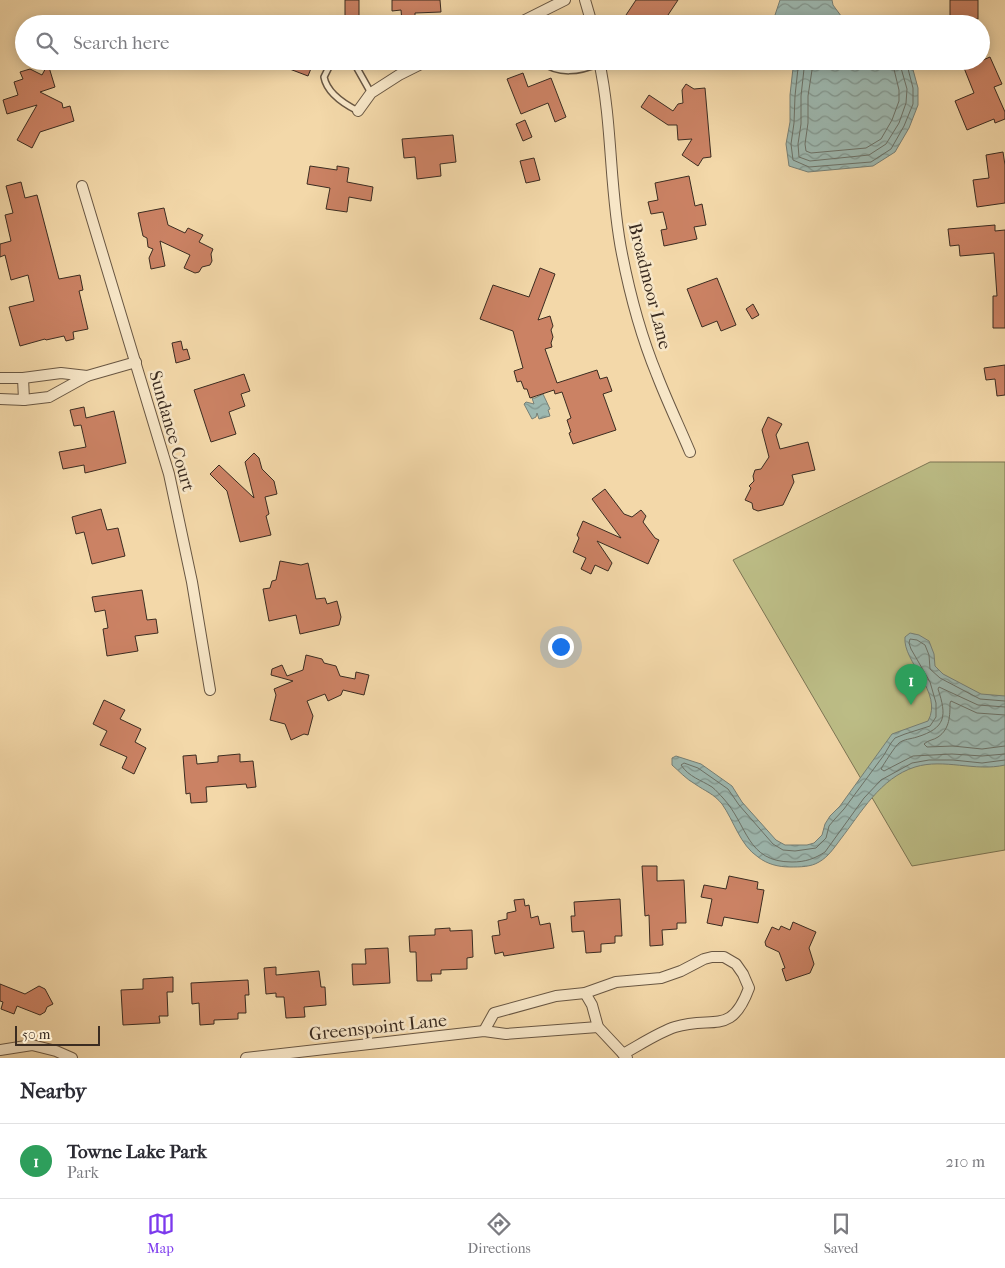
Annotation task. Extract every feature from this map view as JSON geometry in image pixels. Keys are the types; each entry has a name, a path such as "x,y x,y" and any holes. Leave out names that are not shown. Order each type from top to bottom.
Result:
{"street":[{"path":"536,15 565,0"},
{"path":"584,0 589,15"},
{"path":"358,111 371,93 409,70"},
{"name":"Broadmoor Lane","path":"601,70 607,109 612,192 622,254 636,315 656,374 690,452"},
{"name":"Sundance Court","path":"82,186 169,474 192,582 210,690"},
{"path":"0,399 24,400 48,397 87,376 136,362"},
{"path":"0,378 23,378 61,373 87,376"},
{"path":"23,378 24,400"},
{"path":"484,1031 494,1013 556,996 585,993 616,982 661,978 712,957 724,957 736,964 749,988 743,1004 733,1016 723,1022 690,1024 673,1028 625,1056 598,1027 592,1005 585,993"},
{"name":"Greenspoint Lane","path":"246,1058 484,1031 506,1034 598,1027"},
{"path":"0,1050 32,1046 56,1051 72,1058"},
{"path":"19,1047 20,1058"}],"lane":[{"path":"327,70 324,76 325,82 342,102 358,111"},
{"path":"358,70 371,93"},
{"path":"558,70 574,70"}],"green space":[{"path":"930,462 1005,462 1005,850 912,866 733,560"}],"water":[{"path":"780,0 832,0 833,5 840,15 775,15"},
{"path":"793,70 913,70 918,88 918,105 909,128 895,152 873,166 808,172 789,166 786,144 790,122"},
{"path":"543,394 550,409 548,410 550,416 539,419 537,413 536,417 532,419 524,404 526,402 534,404 532,398"},
{"path":"910,633 919,635 929,641 934,654 935,666 943,674 981,694 1005,696 1005,765 982,767 937,764 915,767 903,772 881,788 825,858 812,865 790,867 769,863 752,852 746,846 722,804 713,795 689,780 672,765 672,758 676,756 701,764 732,786 742,802 776,840 785,845 807,845 814,843 822,835 825,824 830,816 840,806 892,734 928,721 931,699 906,646 905,637"}],"building":[{"path":"345,0 359,0 359,15 345,15"},
{"path":"392,0 440,0 441,12 401,15 401,10 392,11"},
{"path":"636,0 678,0 668,15 626,15"},
{"path":"950,0 978,0 978,15 950,15"},
{"path":"990,57 1002,84 994,87 1005,112 1005,119 995,123 994,119 967,130 955,101 974,93 965,70 990,70"},
{"path":"32,70 42,75 45,70 50,70 55,87 40,92 62,103 63,108 70,106 74,121 40,132 32,148 17,140 37,105 7,114 3,100 18,95 14,82 23,79 20,72"},
{"path":"292,70 310,70 308,76"},
{"path":"523,73 528,87 551,78 566,117 555,122 548,103 521,114 507,79"},
{"path":"686,84 694,89 705,88 711,157 703,158 698,166 682,155 692,139 678,140 677,125 668,125 641,107 649,95 673,111 678,104 683,103 682,90"},
{"path":"525,120 532,137 523,141 516,124"},
{"path":"453,135 456,162 440,164 441,176 417,179 415,157 404,158 402,139"},
{"path":"1003,152 1005,203 977,207 973,180 989,178 986,155"},
{"path":"534,158 540,180 526,183 520,161"},
{"path":"310,166 337,170 337,166 349,168 347,182 373,187 371,201 349,197 347,212 326,209 330,188 307,184"},
{"path":"689,176 695,206 702,204 706,225 694,227 697,239 664,246 661,230 667,229 663,212 651,214 648,202 658,200 655,183"},
{"path":"21,182 25,198 37,195 59,279 80,275 83,290 79,291 88,329 73,332 74,339 66,341 64,336 20,346 9,307 34,301 28,275 11,280 5,255 0,257 0,244 11,241 5,215 13,213 6,186"},
{"path":"164,208 168,225 185,233 188,228 203,235 199,242 213,249 210,265 202,267 199,272 195,273 184,268 190,255 160,241 165,266 151,269 149,258 153,249 148,247 147,238 143,236 138,213"},
{"path":"995,225 995,231 1005,230 1005,328 993,328 993,296 997,296 994,253 960,256 959,245 950,246 948,229"},
{"path":"540,268 555,274 538,320 550,316 553,326 551,330 553,337 552,347 545,349 557,383 597,370 600,379 607,377 612,391 603,394 616,430 573,444 567,420 571,418 562,392 555,394 554,390 530,398 527,389 524,389 521,381 517,382 514,371 523,368 513,331 480,319 493,285 529,297"},
{"path":"717,278 736,325 721,331 717,321 702,327 687,289"},
{"path":"753,304 759,315 752,319 746,309"},
{"path":"181,341 183,350 187,349 190,359 176,363 172,343"},
{"path":"1005,365 1005,395 997,396 995,379 986,380 984,368"},
{"path":"244,374 250,391 241,394 245,406 229,412 236,434 211,442 194,390"},
{"path":"84,407 86,418 114,411 126,463 85,473 84,465 63,469 59,452 86,447 81,425 74,426 70,410"},
{"path":"768,417 782,424 776,435 780,449 808,442 815,470 792,475 794,482 783,505 758,511 753,509 752,503 745,500 751,488 749,486 754,481 755,470 761,469 769,457 762,430"},
{"path":"254,453 259,458 262,469 274,481 277,494 265,497 269,514 266,516 271,535 240,542 227,491 210,474 219,465 254,498 245,462"},
{"path":"605,489 624,514 632,517 641,510 646,516 643,522 655,538 659,540 648,564 597,541 612,563 608,571 595,565 591,574 581,569 586,558 573,552 583,521 621,538 592,499"},
{"path":"101,509 107,530 118,528 125,556 92,564 84,532 76,534 72,517"},
{"path":"280,561 301,565 308,563 316,599 325,598 327,604 337,601 341,617 339,625 300,634 296,615 269,621 263,589 270,588 272,581 276,580"},
{"path":"142,590 147,620 156,619 158,633 135,636 138,651 107,656 103,629 108,628 105,610 95,612 92,597"},
{"path":"306,655 322,659 324,663 336,666 340,676 355,679 356,672 369,675 364,695 343,690 341,695 328,701 325,694 307,701 313,716 308,735 304,734 291,740 285,724 270,720 276,695 274,689 293,681 271,675 272,669 282,665 287,676 303,670"},
{"path":"104,700 125,710 120,719 141,729 135,742 146,748 134,774 122,768 127,757 100,745 107,731 93,724"},
{"path":"240,754 240,762 253,761 256,787 247,788 246,784 206,787 207,802 191,803 190,793 186,794 183,756 196,755 197,764 218,762 218,756"},
{"path":"642,866 657,866 657,881 684,880 686,923 677,923 677,929 662,930 663,945 650,946 649,915 645,916"},
{"path":"729,876 758,882 757,889 764,890 758,923 724,917 722,926 707,923 712,899 701,897 704,885 726,889"},
{"path":"524,899 525,906 529,905 531,918 538,916 540,925 550,923 554,948 504,956 503,952 495,954 492,936 500,935 498,921 507,919 507,913 516,911 514,900"},
{"path":"620,899 622,936 615,936 615,943 601,944 601,952 586,953 584,931 572,932 571,916 575,916 574,902"},
{"path":"793,922 816,932 809,948 814,964 810,973 786,981 782,969 785,968 779,952 766,946 765,942 772,927 779,930 781,926 790,930"},
{"path":"450,928 450,931 472,930 473,957 467,958 467,969 441,970 441,974 431,974 432,981 417,981 416,952 410,952 409,936 435,935 435,929"},
{"path":"388,948 390,983 353,985 352,964 366,964 365,949"},
{"path":"276,967 276,975 319,971 321,987 325,987 326,1005 304,1007 305,1017 286,1018 284,997 276,997 276,993 266,994 264,968"},
{"path":"173,977 173,992 167,992 168,1016 159,1016 160,1023 123,1025 121,990 143,989 143,979"},
{"path":"248,980 249,995 245,995 246,1013 238,1013 238,1019 214,1020 214,1024 200,1025 199,1003 192,1004 191,983"},
{"path":"0,984 25,994 39,986 45,989 53,1004 47,1007 45,1012 40,1015 17,1006 14,1014 1,1009 3,1002 0,1001"}],"place":[{"name":"Towne Lake Park","path":"911,705"}]}
